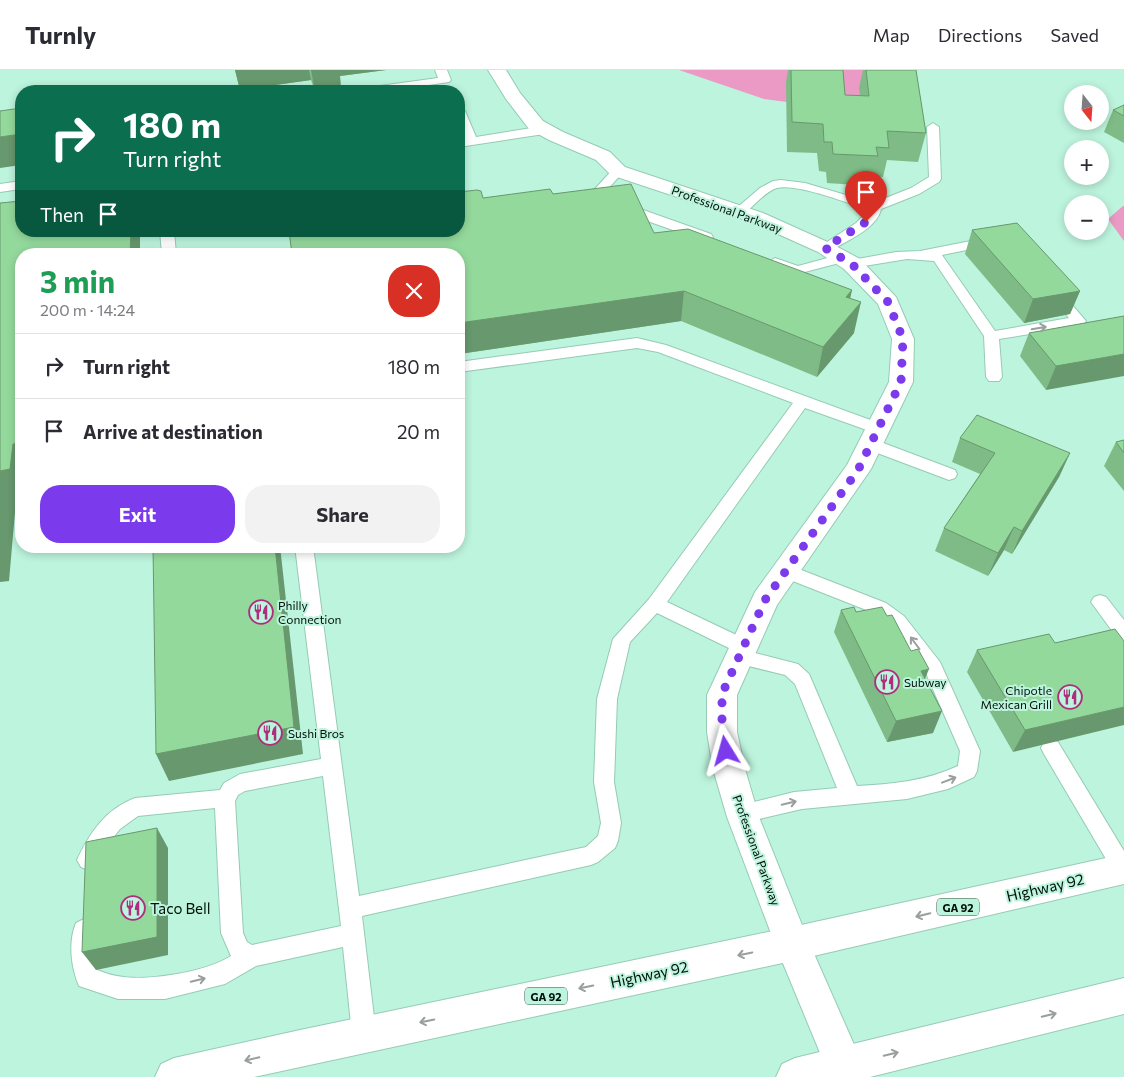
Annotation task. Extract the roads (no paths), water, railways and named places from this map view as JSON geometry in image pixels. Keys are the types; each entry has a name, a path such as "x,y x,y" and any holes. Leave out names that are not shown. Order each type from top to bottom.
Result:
{"street":[{"name":"Professional Parkway","path":"497,70 512,95 536,125 603,156 618,171 738,212 840,257 888,302 903,339 901,382 858,470 765,600 722,694 722,732 729,769 742,814 792,944 847,1071"},
{"name":"Highway 92","path":"174,1077 364,1034 792,944 1124,869"},
{"path":"795,1077 847,1071 1124,996"}],"lane":[{"path":"394,85 443,75"},
{"path":"465,125 472,141"},
{"path":"872,208 915,191 935,179 933,127"},
{"path":"465,142 544,130"},
{"path":"618,171 600,190 610,203 722,243"},
{"path":"738,212 772,186 781,184 797,186 866,204 875,210 873,216 840,257"},
{"path":"0,188 15,186"},
{"path":"760,257 797,270 840,257 925,254 1007,238"},
{"path":"925,254 939,258 991,336 994,377"},
{"path":"991,336 1079,321 1046,283"},
{"path":"465,366 638,344 661,348 802,401 949,474"},
{"path":"350,908 591,855 608,841 611,823 604,782 607,699 622,639 655,604 802,401"},
{"path":"305,553 364,1034"},
{"path":"742,814 802,800 894,793 950,781 967,771 970,751 933,668 898,622 880,608 786,571"},
{"path":"1100,602 1124,634"},
{"path":"655,604 741,652 791,669 802,678 851,797"},
{"path":"1051,748 1124,869"},
{"path":"251,956 238,950 232,933 226,798 231,789 240,782 331,766"},
{"path":"87,880 87,861 102,832 122,813 135,807 226,798"},
{"path":"85,910 83,968 87,978 118,988 164,988 225,973 251,956 353,934"}],"place":[{"name":"Philly Connection","path":"261,612"},
{"name":"Subway","path":"887,682"},
{"name":"Chipotle Mexican Grill","path":"1070,697"},
{"name":"Sushi Bros","path":"270,733"},
{"name":"Taco Bell","path":"133,908"}]}
